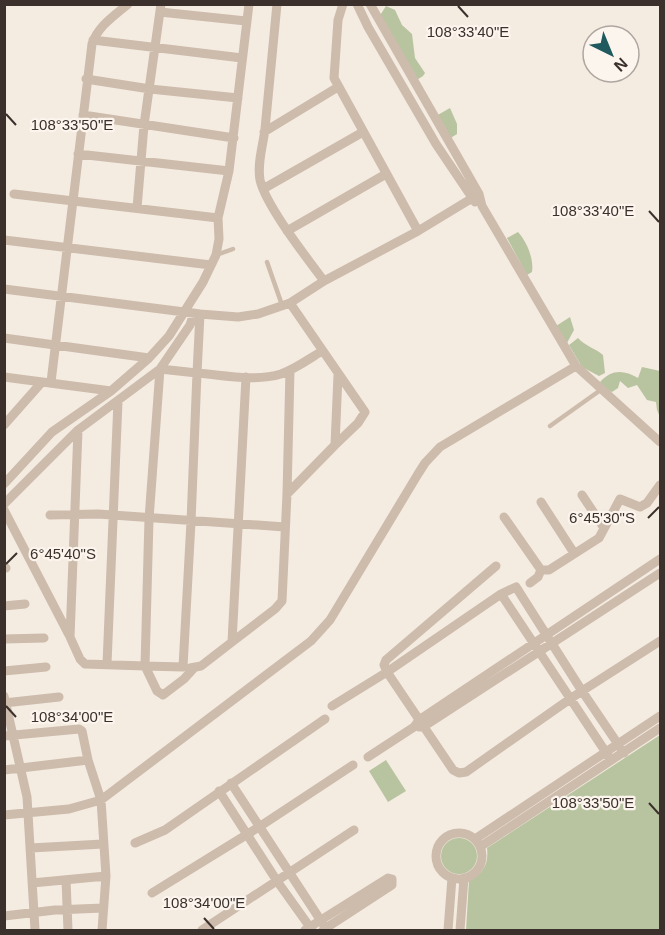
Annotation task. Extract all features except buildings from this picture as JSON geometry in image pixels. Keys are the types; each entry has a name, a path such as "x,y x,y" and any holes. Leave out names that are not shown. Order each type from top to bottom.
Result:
{"street":[{"path":"4,425 47,382 57,344 86,79 93,40 101,28 128,4"},
{"path":"4,504 78,430 160,369 190,325 216,255 219,239 218,219 234,138 249,4"},
{"path":"277,4 259,170 263,189 288,231 324,281"},
{"path":"343,4 338,20 334,78 418,231"},
{"path":"357,4 436,144 476,196"},
{"path":"370,4 476,196 576,366 660,442"},
{"path":"137,208 144,125 160,8 246,21"},
{"path":"93,40 242,58"},
{"path":"86,79 150,89 238,98"},
{"path":"264,132 338,87"},
{"path":"83,115 234,138"},
{"path":"263,189 363,132"},
{"path":"78,154 229,171"},
{"path":"288,231 386,174"},
{"path":"14,194 218,219"},
{"path":"4,289 193,313 238,317 258,314 286,304 476,196"},
{"path":"4,240 211,265"},
{"path":"286,304 365,412 358,423 287,494"},
{"path":"4,484 51,432 111,391 149,358 193,313"},
{"path":"183,667 197,373 193,313"},
{"path":"4,338 149,358"},
{"path":"160,369 246,377 271,376 290,370 321,351"},
{"path":"4,815 69,809 101,800 311,641 330,620 425,463 440,447 576,366"},
{"path":"160,369 149,519 145,666 157,691 163,695 194,668 209,661 280,604 287,494 290,370"},
{"path":"335,445 338,375"},
{"path":"4,377 111,391"},
{"path":"232,642 246,377"},
{"path":"107,664 118,401"},
{"path":"70,637 78,430"},
{"path":"541,570 549,570 597,540 620,499 640,507 647,503 660,485"},
{"path":"582,495 604,528"},
{"path":"541,502 574,554"},
{"path":"4,510 82,662 194,668"},
{"path":"50,515 114,516 285,527"},
{"path":"504,518 541,570"},
{"path":"419,725 547,634 660,559"},
{"path":"496,566 386,660 384,665 419,725 453,770 459,774 466,772 570,699 660,641"},
{"path":"530,583 538,577 541,570"},
{"path":"368,757 539,653 660,573"},
{"path":"623,584 629,593"},
{"path":"332,706 387,672 513,587 517,588 621,748"},
{"path":"501,594 609,756"},
{"path":"4,606 25,604"},
{"path":"441,614 450,628"},
{"path":"4,639 44,638"},
{"path":"4,671 46,667"},
{"path":"35,930 29,813 20,768 8,736 5,701 59,697"},
{"path":"478,843 621,748 660,716"},
{"path":"135,843 165,830 325,719"},
{"path":"621,748 660,728"},
{"path":"8,736 81,730 101,800 106,876 102,930"},
{"path":"4,770 88,760"},
{"path":"152,893 247,835 353,765"},
{"path":"231,783 324,927"},
{"path":"219,791 309,929 324,927 392,885 392,879 388,878 324,927"},
{"path":"202,930 354,830"},
{"path":"455,833 467,834 478,843 481,864 474,873 464,878 452,878 438,865 436,854 440,842 455,833"},
{"path":"31,848 103,844"},
{"path":"32,884 106,876"},
{"path":"448,930 452,878"},
{"path":"460,930 464,878"},
{"path":"66,880 68,930"},
{"path":"4,916 67,909 103,908"}],"lane":[{"path":"216,255 233,249"},
{"path":"267,262 286,304"},
{"path":"550,426 602,389"}],"green space":[{"path":"386,6 395,10 402,25 412,34 415,58 425,73 415,81 379,17"},
{"path":"450,108 457,124 457,134 449,139 436,116"},
{"path":"518,232 531,256 532,272 527,275 507,238"},
{"path":"570,317 574,330 567,343 556,326"},
{"path":"578,338 603,355 605,373 599,376 582,367 569,345"},
{"path":"642,367 660,371 660,417 656,402 647,400 637,385 628,388 620,381 618,388 612,392 605,389 600,382 618,372 628,373 638,378"},
{"path":"660,735 660,930 466,930 469,881 484,868 487,848"},
{"path":"386,760 406,791 388,802 369,771"},
{"path":"459,838 472,843 477,856 472,869 459,874 446,869 441,856 446,843"}]}
